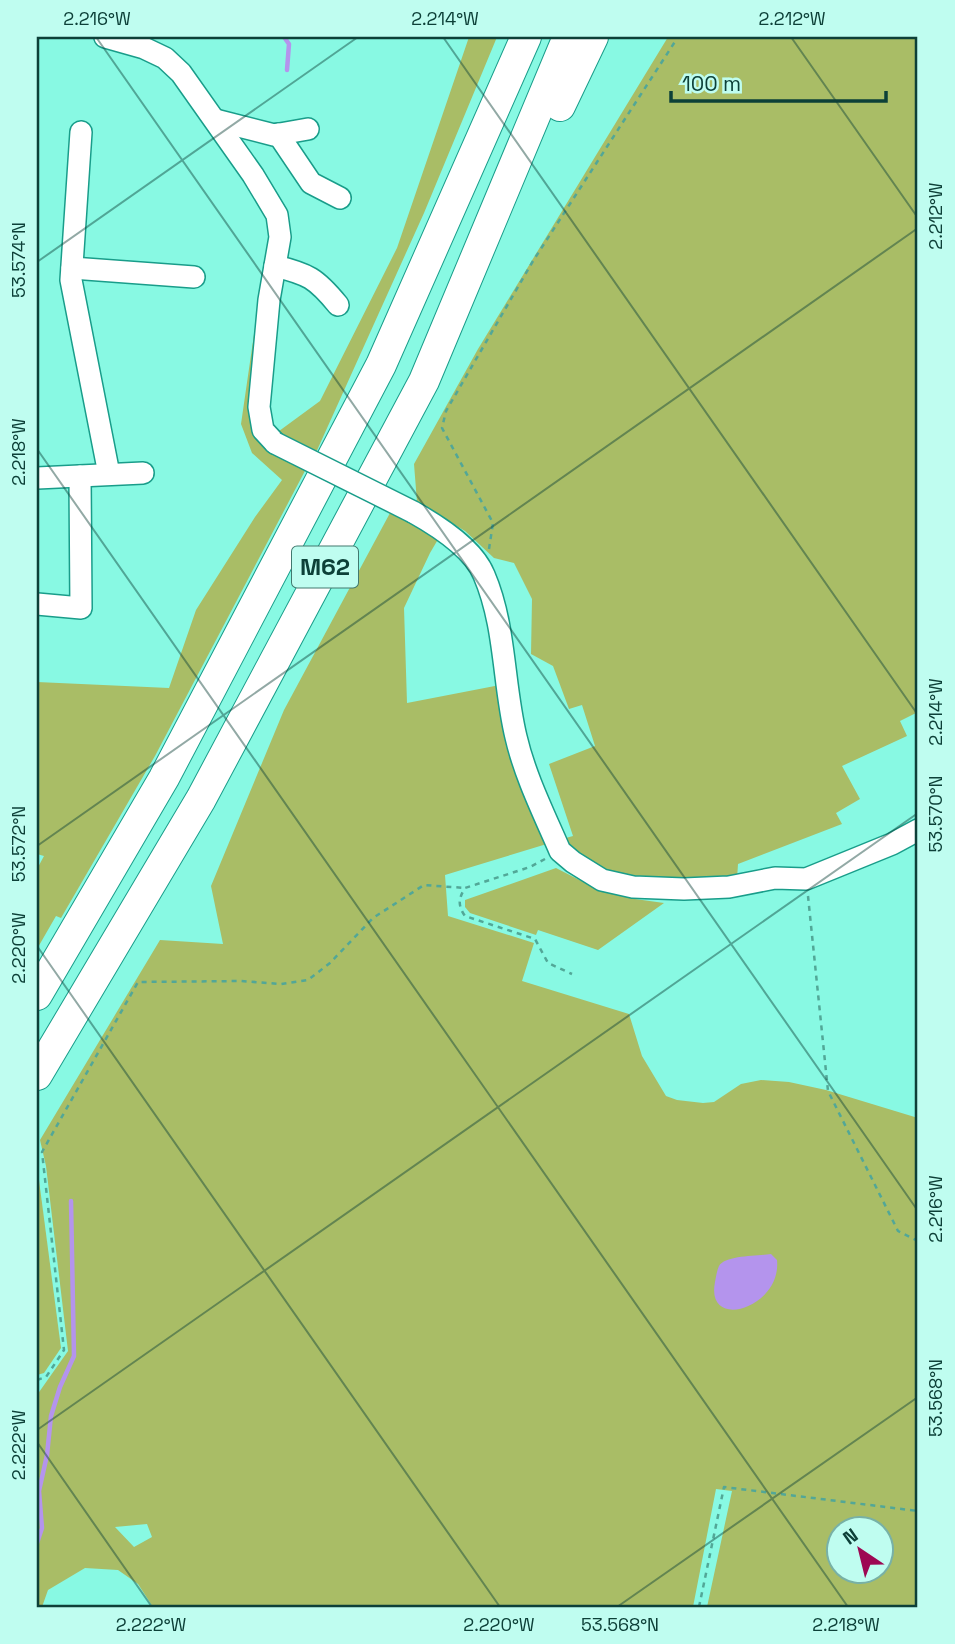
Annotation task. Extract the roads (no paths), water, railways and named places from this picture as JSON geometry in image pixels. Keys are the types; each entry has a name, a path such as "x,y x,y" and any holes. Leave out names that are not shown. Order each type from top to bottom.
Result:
{"highway":[{"name":"M62","path":"37,995 164,778 381,365 526,37"},
{"name":"M62","path":"37,1075 201,799 424,382 568,37"},
{"name":"M62","path":"514,168 555,115 593,37"}],"street":[{"path":"105,37 144,48 165,58 181,73 253,175 277,215 280,237 268,313 259,407 263,430 275,443 440,527 464,549 484,573 503,646 507,692 516,738 560,851 602,880 633,887 729,887 775,878 806,878 892,844 918,830"},
{"path":"215,120 278,134 308,129"},
{"path":"81,132 71,280 109,474"},
{"path":"278,134 311,183 340,198"},
{"path":"275,266 306,274 324,287 338,305"},
{"path":"72,268 194,277"},
{"path":"37,478 143,473"},
{"path":"37,604 80,608 80,476"}],"waterway":[{"path":"284,37 289,44 287,70"},
{"path":"37,1543 42,1528 39,1491 47,1455 51,1416 74,1356 71,1201"}]}
